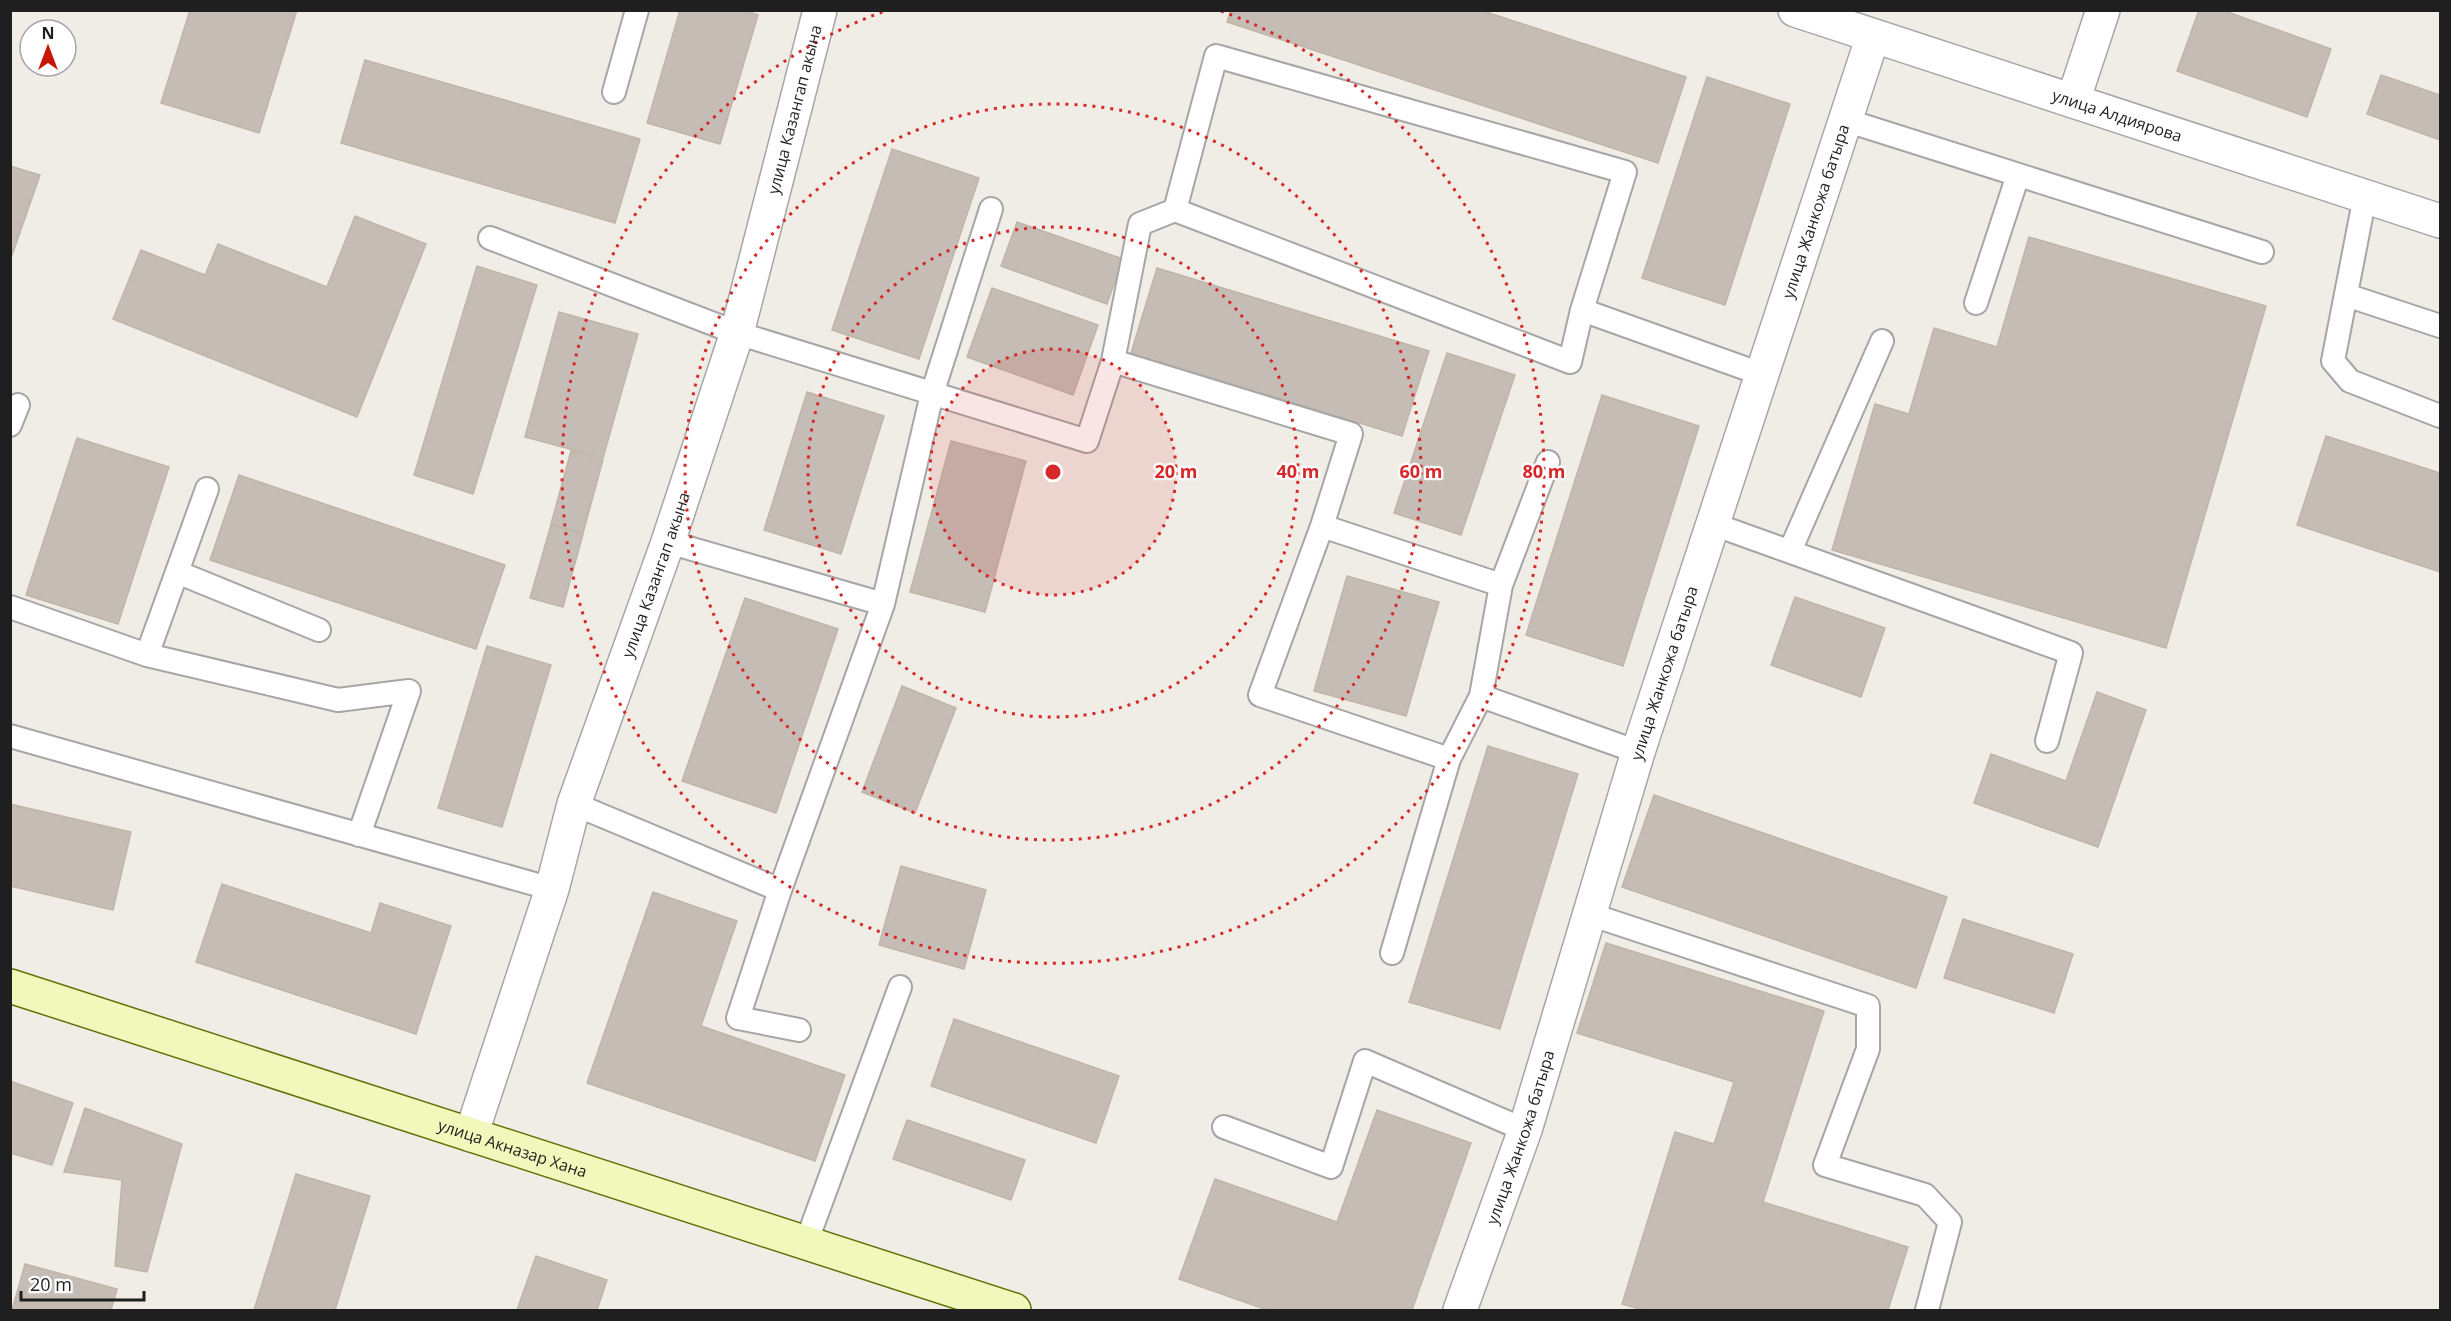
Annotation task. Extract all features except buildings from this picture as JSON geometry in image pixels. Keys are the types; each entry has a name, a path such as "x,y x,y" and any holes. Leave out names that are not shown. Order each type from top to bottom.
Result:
{"main road":[{"name":"улица Акназар Хана","path":"10,986 1014,1311"}],"street":[{"name":"улица Казангап акына","path":"471,1135 552,889 574,804 668,542 737,333 820,10"},
{"name":"улица Алдиярова","path":"1795,10 2440,220"},
{"path":"2073,100 2103,10"},
{"name":"улица Жанкожа батыра","path":"1460,1311 1525,1130 1638,752 1873,36"}],"lane":[{"path":"614,92 637,10"},
{"path":"490,238 737,333 1087,441 1113,361 1140,224 1175,210 1570,362 1582,310 1625,172 1216,56 1175,210"},
{"path":"1845,120 2262,252"},
{"path":"1976,303 2018,175"},
{"path":"2365,196 2333,361 2350,381 2440,416"},
{"path":"799,1030 738,1018 780,890 884,604 932,393 991,209"},
{"path":"2346,295 2440,326"},
{"path":"1582,310 1761,374"},
{"path":"1790,551 1882,341"},
{"path":"1113,361 1351,434 1322,526 1260,695 1449,759"},
{"path":"1392,953 1449,759 1481,696 1502,585 1548,462"},
{"path":"147,655 207,489"},
{"path":"1713,524 2072,653 2047,741"},
{"path":"1322,526 1502,585"},
{"path":"668,542 884,604"},
{"path":"177,572 319,630"},
{"path":"10,608 147,655 338,700 409,691 358,835"},
{"path":"1481,696 1638,752"},
{"path":"10,736 552,889"},
{"path":"574,804 780,890"},
{"path":"1590,914 1868,1006 1868,1049 1825,1166 1925,1195 1950,1222 1927,1311"},
{"path":"806,1243 900,987"},
{"path":"1224,1127 1330,1167 1365,1060 1525,1130"}]}
